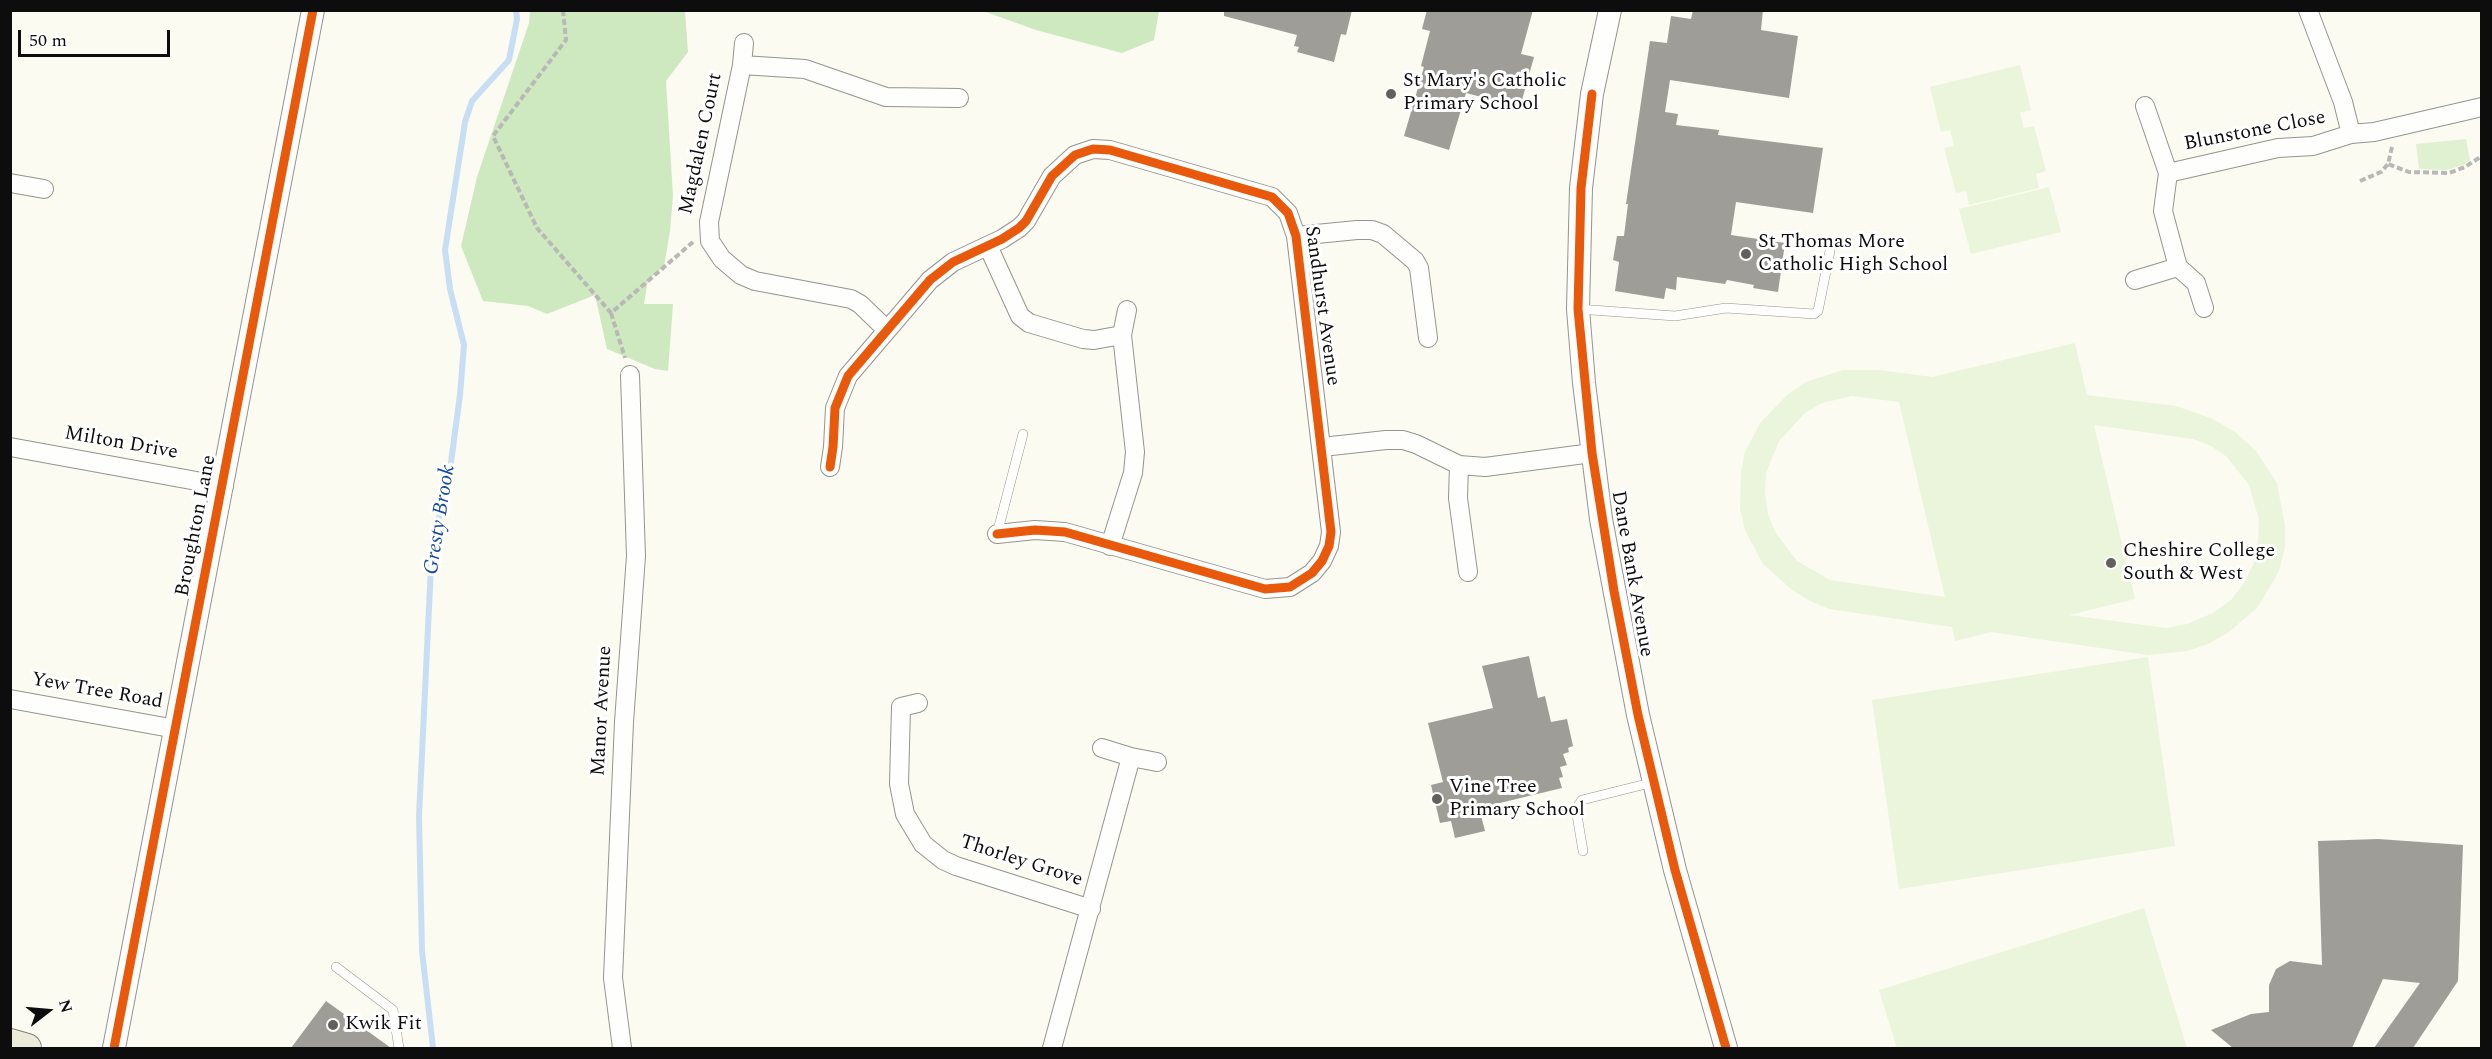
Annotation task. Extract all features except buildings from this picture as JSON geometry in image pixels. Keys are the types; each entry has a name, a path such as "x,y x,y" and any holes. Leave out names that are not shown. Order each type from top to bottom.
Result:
{"main road":[{"path":"10,1043 27,1048"}],"street":[{"name":"Broughton Lane","path":"114,1048 224,486 313,10"},
{"name":"Dane Bank Avenue","path":"1610,10 1584,150 1581,188 1578,309 1592,453 1614,591 1654,782 1692,935 1726,1048"},
{"path":"2308,10 2343,102 2351,134"},
{"name":"Magdalen Court","path":"744,43 742,65 708,230 715,250 741,275 755,281 851,299 860,304 887,330"},
{"name":"Magdalen Court","path":"742,65 806,69 886,97 959,98"},
{"name":"Blunstone Close","path":"2145,106 2168,173 2163,211 2178,267 2196,283 2204,308"},
{"name":"Blunstone Close","path":"2168,173 2278,148 2313,146 2351,134 2389,129 2481,107"},
{"name":"Sandhurst Avenue","path":"830,467 835,408 838,394 848,376 941,270 964,256 1012,234 1026,221 1052,176 1067,161 1083,152 1101,148 1272,197 1288,213 1296,236 1331,531 1329,546 1322,561 1312,573 1290,587 1265,590 1051,530 997,534"},
{"path":"10,183 44,189"},
{"path":"1296,236 1357,230 1372,230 1383,234 1415,261 1419,268 1428,338"},
{"path":"988,246 1020,316 1029,323 1094,340 1122,335"},
{"path":"2135,280 2178,267"},
{"path":"1110,546 1133,473 1135,452 1122,335 1127,310"},
{"name":"Manor Avenue","path":"622,1048 613,978 624,723 636,556 630,375"},
{"path":"1322,447 1403,440 1459,465 1485,467 1592,453"},
{"name":"Milton Drive","path":"10,447 224,486"},
{"path":"1459,465 1458,498 1468,572"},
{"name":"Yew Tree Road","path":"10,699 176,729"},
{"name":"Thorley Grove","path":"901,704 899,784 901,800 914,832 923,844 942,860 956,866 1091,909"},
{"path":"1102,748 1157,762"},
{"path":"1052,1048 1131,757"}],"lane":[{"path":"1578,309 1675,315 1726,308 1814,314 1818,311 1830,251"},
{"path":"997,534 1023,434"},
{"path":"1583,851 1576,809 1582,800 1654,782"},
{"path":"336,967 393,1010 399,1048"}],"path":[{"path":"563,10 566,40 493,136 537,228 611,313 630,375"},
{"path":"2360,181 2381,172 2388,164 2393,142 2389,129"},
{"path":"2388,164 2409,172 2449,173 2465,167 2481,156"},
{"path":"611,313 708,230"}],"green space":[{"path":"530,11 685,11 688,52 666,81 673,196 670,231 664,266 648,280 644,304 673,304 668,371 655,369 607,349 595,295 547,314 528,306 483,301 461,246 477,177 529,23"},
{"path":"983,11 1159,11 1154,40 1122,53 1036,30"},
{"path":"2020,65 2031,110 1964,127 2020,113 2024,128 2034,126 2046,171 2036,174 2039,188 1969,205 1966,191 1956,193 1944,148 1954,146 1950,130 1941,132 1930,87"},
{"path":"2466,139 2470,160 2463,165 2447,170 2419,169 2416,144"},
{"path":"2049,187 2061,232 1971,254 1959,209"},
{"path":"2075,343 2087,395 2176,406 2213,419 2235,432 2256,451 2277,483 2285,526 2285,547 2279,571 2258,607 2229,632 2208,644 2187,651 2148,655 1991,632 1955,641 1952,627 1829,609 1808,600 1791,589 1763,564 1745,530 1740,509 1741,471 1745,452 1761,422 1788,394 1806,382 1843,370 1879,370 1932,377","holes":["1852,396 1899,402 1945,597 1830,580 1797,561 1775,532 1768,514 1765,493 1766,473 1779,441 1805,413 1822,403","2094,425 2193,439 2211,446 2227,457 2249,485 2259,520 2254,563 2244,583 2231,600 2213,613 2187,624 2166,628 2069,615 2135,599"]},
{"path":"2148,657 2175,846 1899,889 1872,700"},
{"path":"2144,908 2187,1048 1897,1048 1879,990"}],"waterway":[{"name":"Gresty Brook","path":"433,1048 422,951 419,816 432,545 449,477 464,345 450,289 445,250 465,122 472,101 509,60 517,19 516,10"}],"cycle path":[{"path":"114,1048 313,10"},
{"path":"1592,94 1581,188 1578,309 1592,453 1614,591 1638,715 1675,870 1726,1048"},
{"path":"830,467 835,408 848,376 930,280 953,262 1002,239 1019,228 1026,221 1052,176 1075,155 1093,149 1110,150 1272,197 1288,213 1296,236 1331,532 1329,546 1322,561 1312,573 1290,587 1265,589 1065,532 1035,530 997,534"}],"place":[{"name":"St Mary's Catholic Primary School","path":"1391,94"},
{"name":"St Thomas More Catholic High School","path":"1746,254"},
{"name":"Cheshire College South & West","path":"2111,563"},
{"name":"Vine Tree Primary School","path":"1437,799"},
{"name":"Kwik Fit","path":"333,1025"}]}
